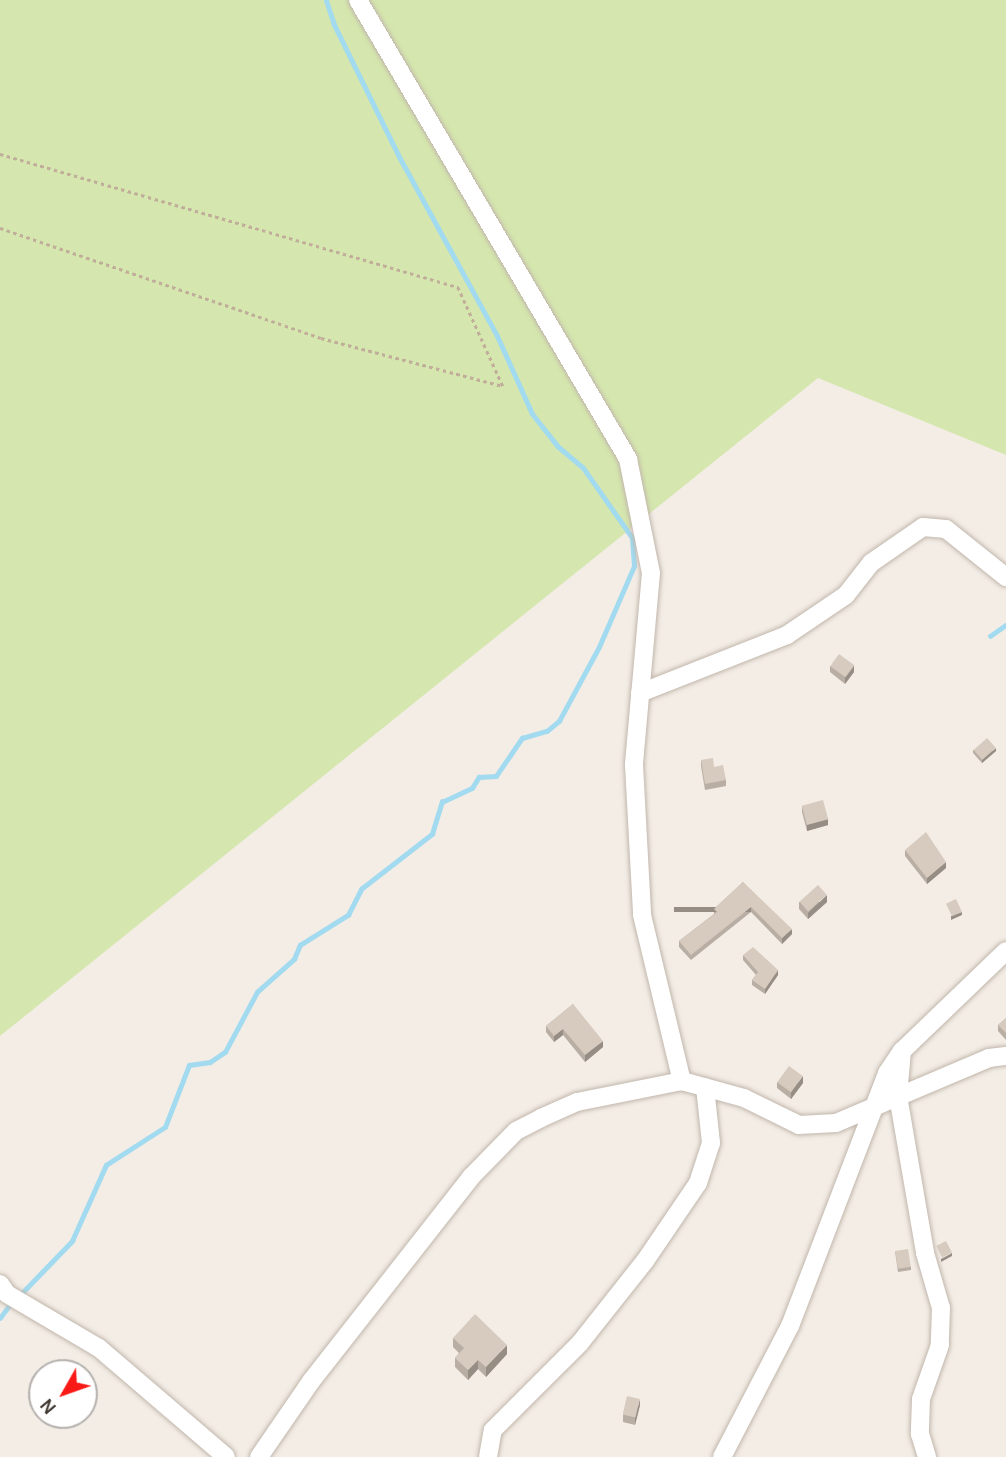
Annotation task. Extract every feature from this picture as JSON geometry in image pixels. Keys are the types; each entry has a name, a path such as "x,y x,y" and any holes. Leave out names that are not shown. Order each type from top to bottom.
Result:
{"street":[{"path":"358,0 628,459 651,573 634,765 642,915 682,1082"},
{"path":"640,693 787,635 846,594 871,563 923,527 946,529 1006,577"},
{"path":"722,1457 790,1326 887,1073 902,1051 1006,951"},
{"path":"902,1051 898,1096 925,1252 941,1308 940,1345 921,1399 920,1434 927,1457"},
{"path":"260,1457 386,1282 491,1153 516,1131 576,1102 682,1082 744,1098 799,1125 836,1123 989,1058 1006,1056"},
{"path":"488,1457 493,1430 580,1343 645,1261 698,1182 711,1143 705,1087"},
{"path":"0,1284 6,1294 99,1348 226,1457"}],"path":[{"path":"0,154 458,287 503,386 321,338 0,228"}],"green space":[{"path":"0,0 1006,0 1006,455 818,378 0,1036"}],"building":[{"path":"839,654 854,665 846,677 830,666"},
{"path":"987,738 996,748 982,760 974,750"},
{"path":"713,758 714,767 723,765 726,780 705,784 701,760"},
{"path":"823,800 828,819 807,825 802,806"},
{"path":"926,832 946,862 927,878 905,850"},
{"path":"743,882 792,929 782,938 751,907 691,955 679,941 717,912 714,909"},
{"path":"818,885 827,895 808,911 799,902"},
{"path":"956,899 962,912 952,916 946,904"},
{"path":"753,947 778,970 765,989 752,980 758,972 743,955"},
{"path":"573,1004 603,1041 585,1055 563,1029 554,1036 546,1026"},
{"path":"1006,1018 1006,1033 998,1025"},
{"path":"789,1066 803,1076 791,1092 777,1082"},
{"path":"946,1241 952,1253 942,1258 936,1246"},
{"path":"908,1249 911,1267 898,1269 895,1251"},
{"path":"475,1314 507,1345 486,1367 478,1360 468,1370 455,1358 464,1348 453,1338"},
{"path":"627,1396 640,1399 635,1417 623,1415"}],"waterway":[{"path":"18,1297 72,1241 106,1165 165,1127 189,1065 210,1062 225,1052 257,992 294,959 300,945 348,915 361,889 432,834 442,802 472,788 479,777 496,776 522,738 547,731 559,721 599,647 634,566 632,538 583,468 558,447 532,414 497,336 398,155 334,25 326,0"},
{"path":"990,636 1006,625"},
{"path":"0,1318 11,1303"}]}
